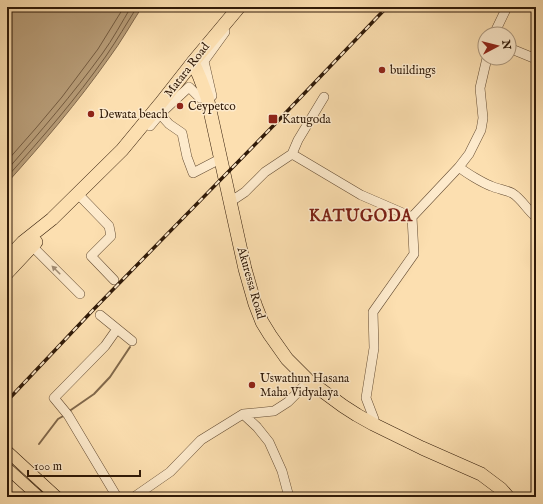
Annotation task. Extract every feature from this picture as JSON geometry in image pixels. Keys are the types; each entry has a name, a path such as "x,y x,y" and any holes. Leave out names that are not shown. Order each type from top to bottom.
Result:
{"highway":[{"name":"Matara Road","path":"7,259 23,242 52,219 122,150 239,7"},
{"name":"Akuressa Road","path":"193,62 207,97 245,269 255,304 260,318 287,359 309,381 343,406 373,424 481,474 501,489 508,497"},
{"name":"Matara Road","path":"7,273 43,235 52,219"}],"main road":[{"path":"7,451 57,497"},
{"path":"7,468 39,497"}],"street":[{"path":"114,280 91,256 111,236 109,226 78,194 126,153 160,114 188,87 200,98 212,96 204,61 244,7"},
{"path":"498,26 507,7"},
{"path":"517,51 536,59"},
{"path":"373,424 374,419 366,398 374,348 373,312 414,254 412,217 460,167 469,154 481,130 483,118 480,88 485,66"},
{"path":"230,202 245,192 265,172 292,154 298,140 324,97"},
{"path":"160,114 169,124 182,133 187,157 193,173 220,159"},
{"path":"292,154 362,196 412,217"},
{"path":"460,167 490,186 511,192 535,213"},
{"path":"32,246 80,294"},
{"path":"100,315 132,341"},
{"path":"117,330 105,346 54,398 68,415 117,497"},
{"path":"134,497 170,472 200,440 243,414 274,411 288,402 309,381"},
{"path":"243,414 270,442 282,471 289,497"}],"water":[{"path":"7,7 142,7 118,46 73,106 7,183"}],"waterway":[{"path":"68,412 94,394 110,377 130,347"},
{"path":"39,444 58,419 65,415"}],"railway":[{"path":"7,401 93,310 387,7"}],"place":[{"name":"buildings","path":"382,70"},
{"name":"Ceypetco","path":"180,106"},
{"name":"Dewata beach","path":"91,114"},
{"name":"Katugoda","path":"273,119"},
{"name":"Uswathun Hasana Maha Vidyalaya","path":"252,385"}],"district":[{"name":"KATUGODA","path":"361,217"}]}
